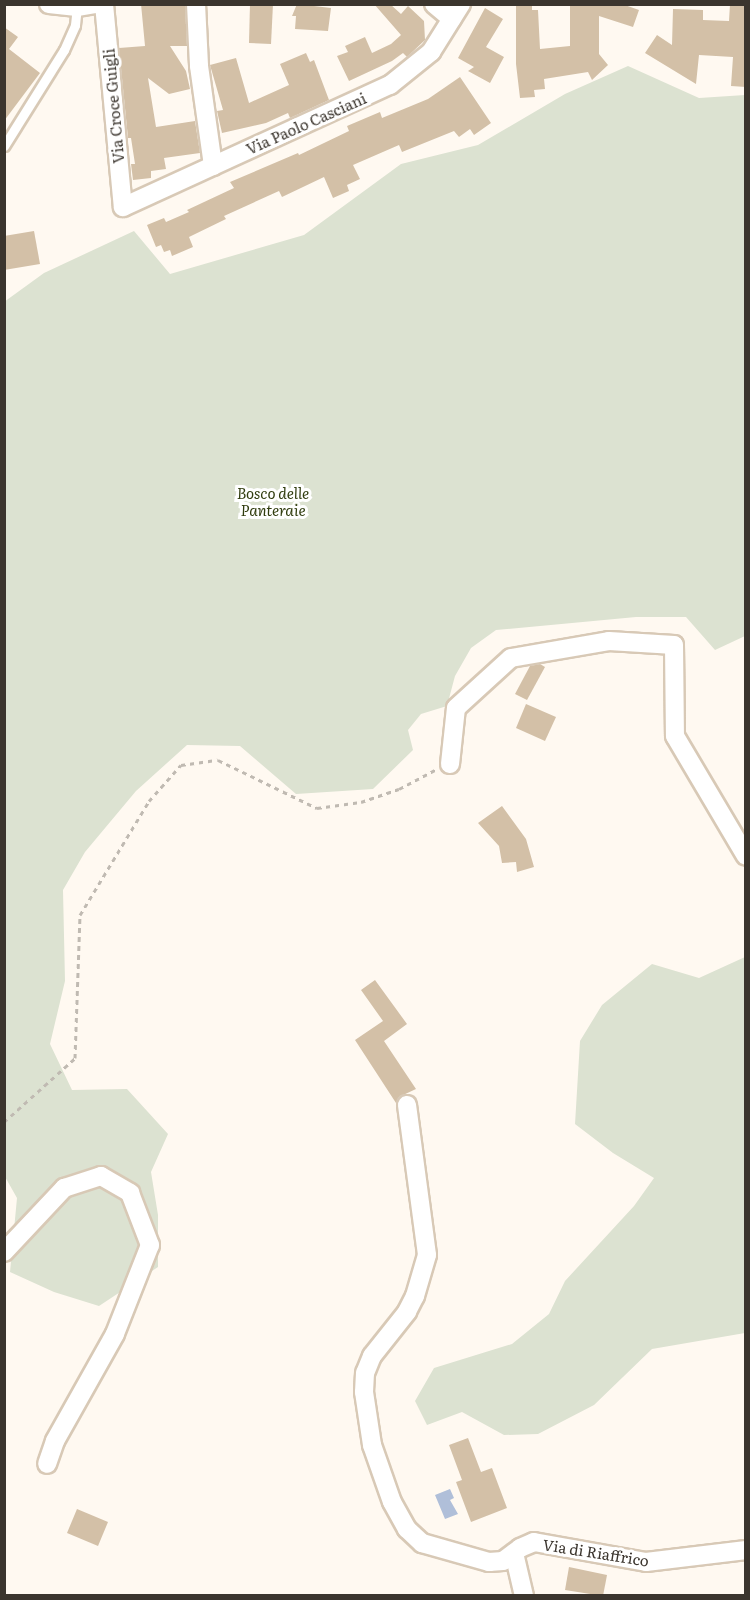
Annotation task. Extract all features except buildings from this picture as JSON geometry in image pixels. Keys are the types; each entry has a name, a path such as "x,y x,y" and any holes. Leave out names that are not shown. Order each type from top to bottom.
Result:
{"street":[{"path":"49,4 86,6"},
{"name":"Via Croce Guigli","path":"104,4 123,207"},
{"path":"196,4 199,66 213,166"},
{"path":"434,4 457,12"},
{"name":"Via Paolo Casciani","path":"123,207 390,85 431,52 457,12"},
{"path":"450,764 456,708 511,658 609,640 674,645 675,736 746,855"},
{"name":"Via di Riaffrico","path":"406,1105 427,1255 416,1296 407,1312 372,1356 365,1373 364,1392 372,1445 392,1503 415,1539 478,1561 503,1561 514,1552 534,1542 646,1562 746,1550"},
{"path":"4,1252 64,1188 101,1176 130,1192 150,1245 115,1335 55,1441 46,1464"},
{"path":"514,1552 524,1596"}],"lane":[{"path":"4,146 64,50 86,6"}],"path":[{"path":"4,1122 75,1058 80,915 149,801 181,765 218,760 317,808 361,802 450,764"}],"green space":[{"name":"Bosco delle Panteraie","path":"628,66 699,98 745,95 745,636 715,650 686,617 636,617 496,630 471,648 455,676 447,706 421,714 408,730 413,750 373,789 296,794 240,746 187,745 136,791 85,852 63,890 65,981 50,1044 72,1090 127,1089 168,1134 151,1172 158,1215 158,1267 99,1306 54,1292 10,1272 17,1198 4,1175 4,302 44,273 134,231 170,274 304,235 401,164 478,145 565,94"},
{"path":"745,957 745,1333 652,1349 594,1405 538,1434 504,1435 462,1412 427,1425 415,1401 434,1368 512,1344 549,1314 565,1281 634,1206 654,1178 613,1153 575,1124 580,1041 602,1005 652,964 699,978"}],"water":[{"path":"450,1489 454,1498 450,1500 458,1514 445,1519 435,1495"}]}
